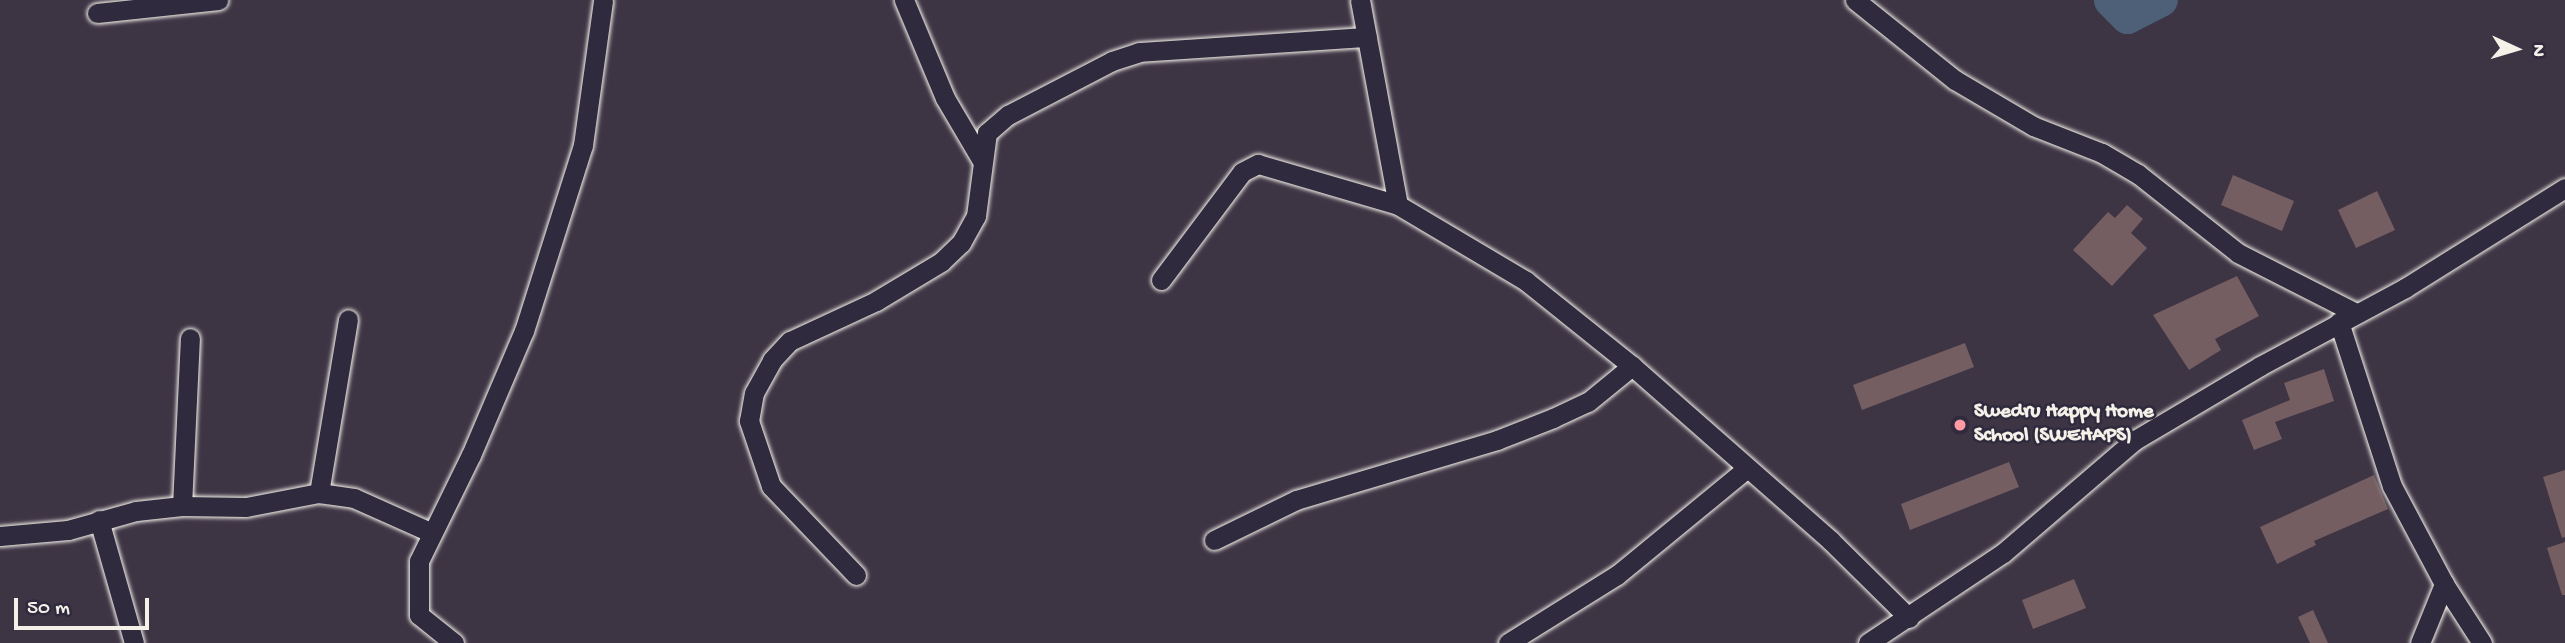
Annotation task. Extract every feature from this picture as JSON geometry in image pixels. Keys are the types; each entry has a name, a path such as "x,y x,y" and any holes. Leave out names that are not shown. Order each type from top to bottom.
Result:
{"street":[{"path":"97,13 218,0"},
{"path":"454,643 419,615 419,561 430,532 471,455 524,331 583,145 603,0"},
{"path":"904,0 945,98 981,159"},
{"path":"1360,0 1398,205"},
{"path":"1855,0 1955,80 2033,126 2102,153 2138,174 2238,253 2356,313"},
{"path":"856,575 771,486 749,421 754,393 772,360 790,341 876,301 941,262 961,243 976,216 982,189 981,159 987,134 1008,115 1121,58 1139,52 1367,37"},
{"path":"1161,280 1242,172 1258,164 1398,205 1526,281 1632,366 1746,470 1830,540 1903,629"},
{"path":"1868,643 1903,629 2003,552 2135,440 2356,313 2405,288 2565,188"},
{"path":"319,493 348,319"},
{"path":"2339,323 2392,486 2444,584 2482,643"},
{"path":"182,506 190,338"},
{"path":"1214,540 1296,500 1497,440 1553,418 1588,402 1632,366"},
{"path":"1508,643 1617,575 1746,470"},
{"path":"0,536 42,534 99,520 182,506 246,507 319,493 354,498 430,532"},
{"path":"99,520 134,643"},
{"path":"2420,643 2444,584"}],"building":[{"path":"2233,175 2294,201 2282,231 2221,205"},
{"path":"2377,191 2395,230 2356,248 2338,210"},
{"path":"2127,205 2143,219 2131,233 2147,248 2112,286 2073,250 2108,212 2115,218"},
{"path":"2237,276 2259,316 2215,339 2221,350 2189,370 2153,315"},
{"path":"1965,343 1974,367 1862,410 1853,385"},
{"path":"2324,369 2334,401 2275,422 2282,439 2254,450 2242,420 2290,400 2284,383"},
{"path":"2009,462 2019,487 1910,530 1901,504"},
{"path":"2565,470 2565,537 2562,538 2543,477"},
{"path":"2374,475 2388,509 2314,541 2316,545 2277,564 2260,527"},
{"path":"2565,542 2565,595 2562,595 2547,548"},
{"path":"2074,579 2086,608 2033,629 2022,600"},
{"path":"2313,610 2328,643 2310,643 2298,617"}],"waterway":[{"path":"2110,0 2127,17 2161,0"}],"place":[{"name":"Swedru Happy Home School (SWEHAPS)","path":"1960,425"}]}
